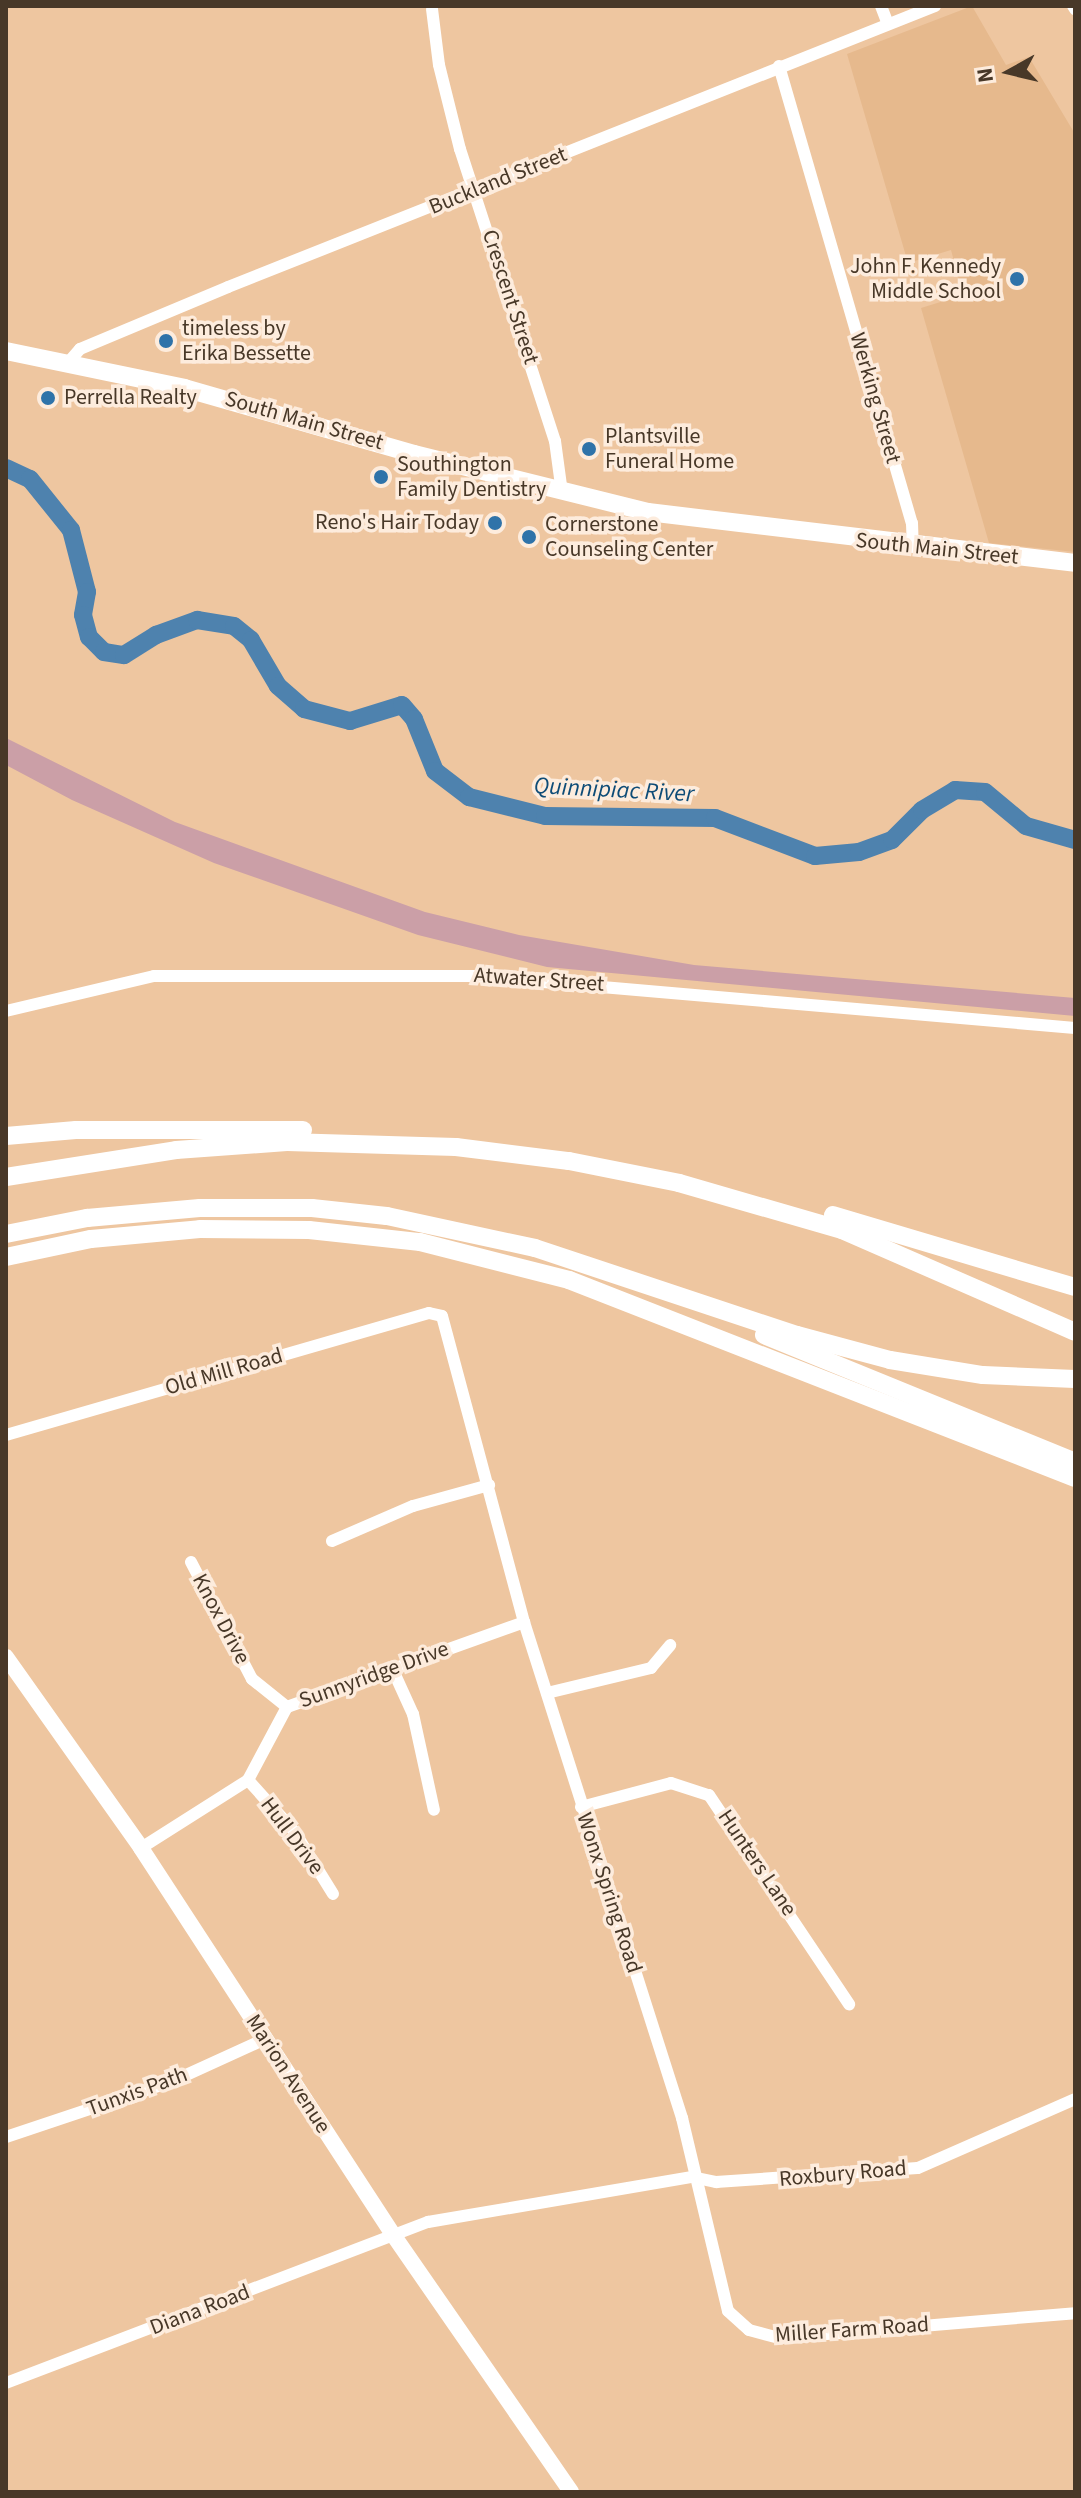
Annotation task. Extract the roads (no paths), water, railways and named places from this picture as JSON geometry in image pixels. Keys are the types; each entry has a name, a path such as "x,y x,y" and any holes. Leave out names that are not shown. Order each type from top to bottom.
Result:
{"highway":[{"name":"South Main Street","path":"6,351 291,415 562,493 731,525 1075,563"},
{"path":"6,1136 51,1130 330,1131 569,1161 784,1200 1075,1287"},
{"path":"6,1177 120,1157 231,1145 344,1142 456,1147"},
{"path":"679,1183 842,1230 1075,1332"},
{"path":"6,1234 163,1210 312,1208 462,1230 878,1357 983,1375 1074,1379"},
{"path":"6,1257 91,1239 200,1229 296,1229 420,1242 529,1268 602,1292 911,1418 1075,1478"},
{"path":"609,1273 1075,1462"}],"main road":[{"name":"Marion Avenue","path":"6,1657 141,1848 394,2236 571,2492"}],"street":[{"path":"881,6 888,24"},
{"name":"Buckland Street","path":"67,364 80,349 935,6"},
{"name":"Crescent Street","path":"432,9 439,65 555,441 562,493"},
{"name":"Werking Street","path":"779,66 912,523 913,547"},
{"name":"Atwater Street","path":"6,1011 154,976 475,976 1075,1028"},
{"name":"Old Mill Road","path":"6,1435 429,1313 442,1316"},
{"name":"Wonx Spring Road","path":"442,1316 524,1622 682,2118 692,2177"},
{"path":"332,1541 413,1506 489,1485"},
{"name":"Knox Drive","path":"191,1562 252,1679 287,1707"},
{"name":"Sunnyridge Drive","path":"141,1848 248,1780 287,1707 524,1622"},
{"path":"547,1693 651,1668 670,1645"},
{"path":"392,1668 413,1714 434,1810"},
{"name":"Hull Drive","path":"248,1780 294,1831 333,1894"},
{"name":"Hunters Lane","path":"581,1807 671,1783 709,1795 849,2004"},
{"name":"Tunxis Path","path":"6,2137 173,2081 265,2039"},
{"name":"Roxbury Road","path":"692,2177 716,2182 918,2168 1075,2099"},
{"path":"394,2236 428,2222 692,2177"},
{"name":"Miller Farm Road","path":"692,2177 721,2298 737,2322 762,2335 779,2338 1075,2313"},
{"name":"Diana Road","path":"6,2383 394,2236"}],"waterway":[{"name":"Quinnipiac River","path":"6,468 30,479 71,530 87,592 83,615 89,637 104,652 124,655 156,635 197,620 234,626 251,640 278,686 304,709 350,721 402,705 414,719 435,771 469,797 545,816 715,818 815,856 859,852 892,840 922,810 955,790 985,792 1026,826 1075,840"}],"place":[{"name":"John F. Kennedy Middle School","path":"1017,279"},
{"name":"timeless by Erika Bessette","path":"166,341"},
{"name":"Perrella Realty","path":"48,398"},
{"name":"Plantsville Funeral Home","path":"589,449"},
{"name":"Southington Family Dentistry","path":"381,477"},
{"name":"Reno's Hair Today","path":"495,523"},
{"name":"Cornerstone Counseling Center","path":"529,537"}]}
